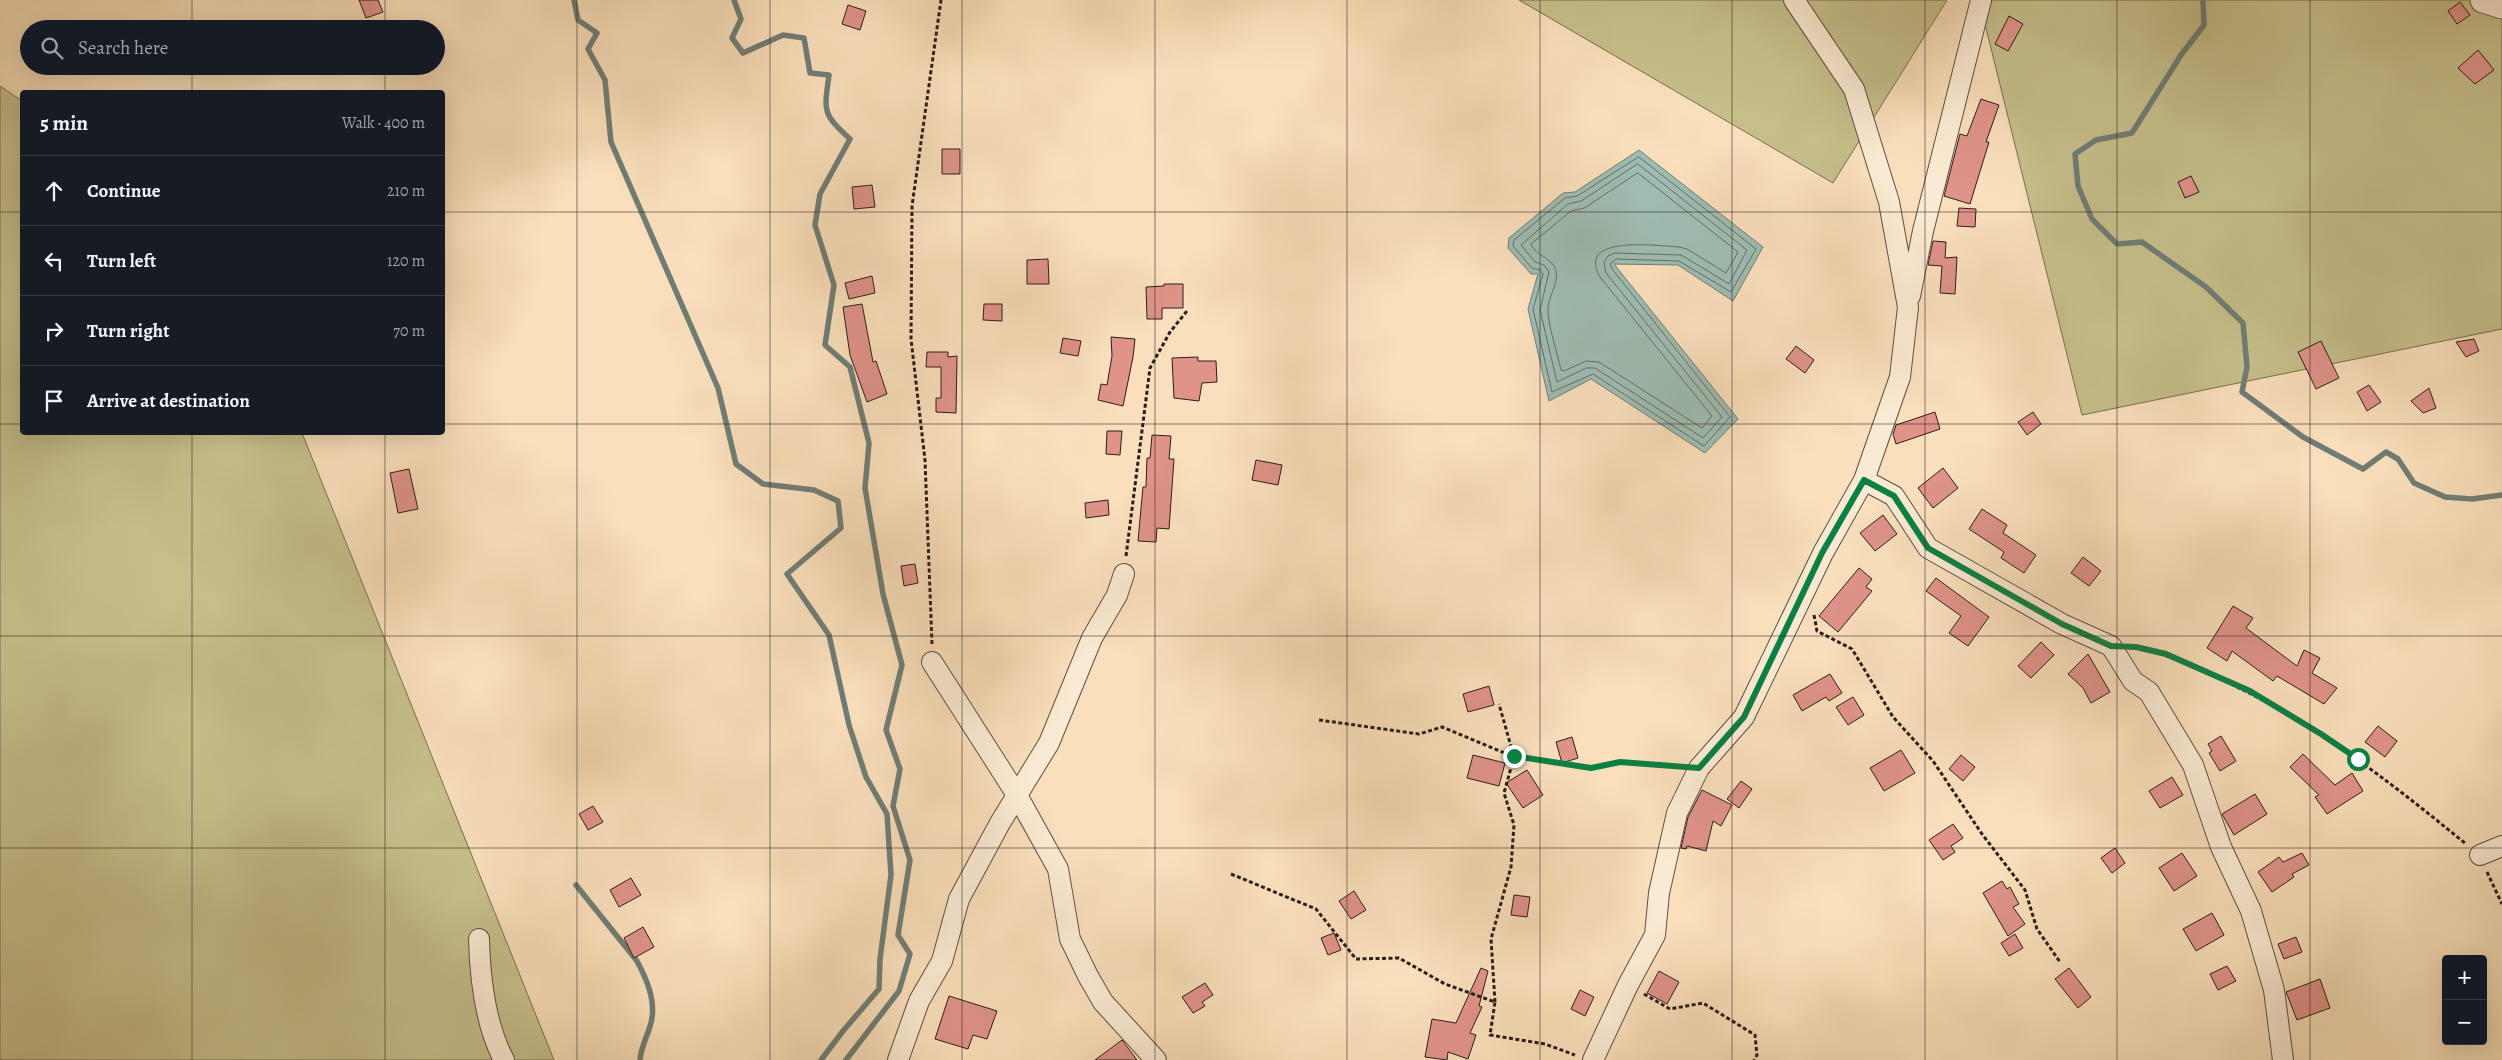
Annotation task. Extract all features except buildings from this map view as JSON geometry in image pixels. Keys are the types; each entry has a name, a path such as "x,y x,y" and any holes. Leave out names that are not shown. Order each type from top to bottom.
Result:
{"street":[{"path":"1794,0 1854,89 1889,202 1908,307"},
{"path":"1587,1058 1655,934 1659,893 1677,813 1699,768 1744,717 1822,553 1864,480 1900,376 1908,307 1923,231 1981,0"},
{"path":"2483,0 2502,6"},
{"path":"1864,480 1894,496 1928,548 2062,624 2111,646 2133,681 2149,692 2193,765 2221,848 2251,911 2274,990 2283,1060"},
{"path":"898,1060 918,1001 942,961 959,899 1017,795 1049,743 1092,638 1117,595 1124,574"},
{"path":"932,662 1017,795 1058,869 1070,939 1088,976 1103,1002 1153,1054 1156,1060"},
{"path":"2480,855 2502,846"},
{"path":"479,939 479,974 497,1046 504,1060"}],"path":[{"path":"932,662 925,460 911,339 912,206 941,0"},
{"path":"1124,574 1150,368 1170,332 1187,311"},
{"path":"1808,583 1817,631 1852,649 1893,718 1933,761 1982,834 2025,890 2037,930 2060,962"},
{"path":"2111,646 2136,647 2166,654 2250,691 2321,734 2377,772 2480,855 2502,904"},
{"path":"1499,704 1514,756 1504,793 1514,824 1511,867 1490,939 1495,1002 1490,1035 1545,1044 1587,1058"},
{"path":"1319,720 1419,734 1442,727 1514,756 1591,768 1620,762 1699,768"},
{"path":"1231,874 1316,909 1356,959 1399,958 1445,984 1495,1002"},
{"path":"1628,985 1670,1009 1703,1003 1755,1035 1757,1055 1754,1060"}],"shaded area":[{"path":"1519,0 1947,0 1833,183"},
{"path":"1979,0 2502,0 2502,329 2082,415"},
{"path":"0,86 20,100 20,435 303,435 554,1060 0,1060"}],"water":[{"path":"1639,150 1763,247 1733,301 1678,265 1614,264 1738,419 1705,453 1591,379 1549,401 1528,309 1538,274 1531,274 1508,248 1509,238 1563,193 1575,192"}],"waterway":[{"path":"574,0 578,20 597,33 588,49 605,80 611,142 718,388 736,464 763,484 814,490 838,501 841,528 787,574 829,635 849,725 866,777 887,814 891,875 880,959 879,989 821,1060"},
{"path":"734,0 741,19 732,38 743,53 783,35 804,38 810,73 829,75 826,97 827,111 834,123 850,139 820,194 815,225 834,285 825,345 850,367 869,443 865,488 883,594 902,665 886,730 900,769 893,806 910,860 898,935 910,954 899,991 846,1060"},
{"path":"2203,0 2204,25 2181,55 2132,133 2096,140 2075,154 2078,186 2092,219 2117,244 2142,242 2206,287 2243,323 2247,367 2242,392 2303,437 2363,469 2386,452 2398,459 2414,483 2445,497 2472,499 2502,495"},
{"path":"576,885 637,961 646,981 653,1011 640,1060"}],"route":[{"path":"1514,756 1591,768 1620,762 1699,768 1744,717 1822,553 1864,480 1894,496 1928,548 2062,624 2111,646 2136,647 2166,654 2250,691 2358,759"}]}
